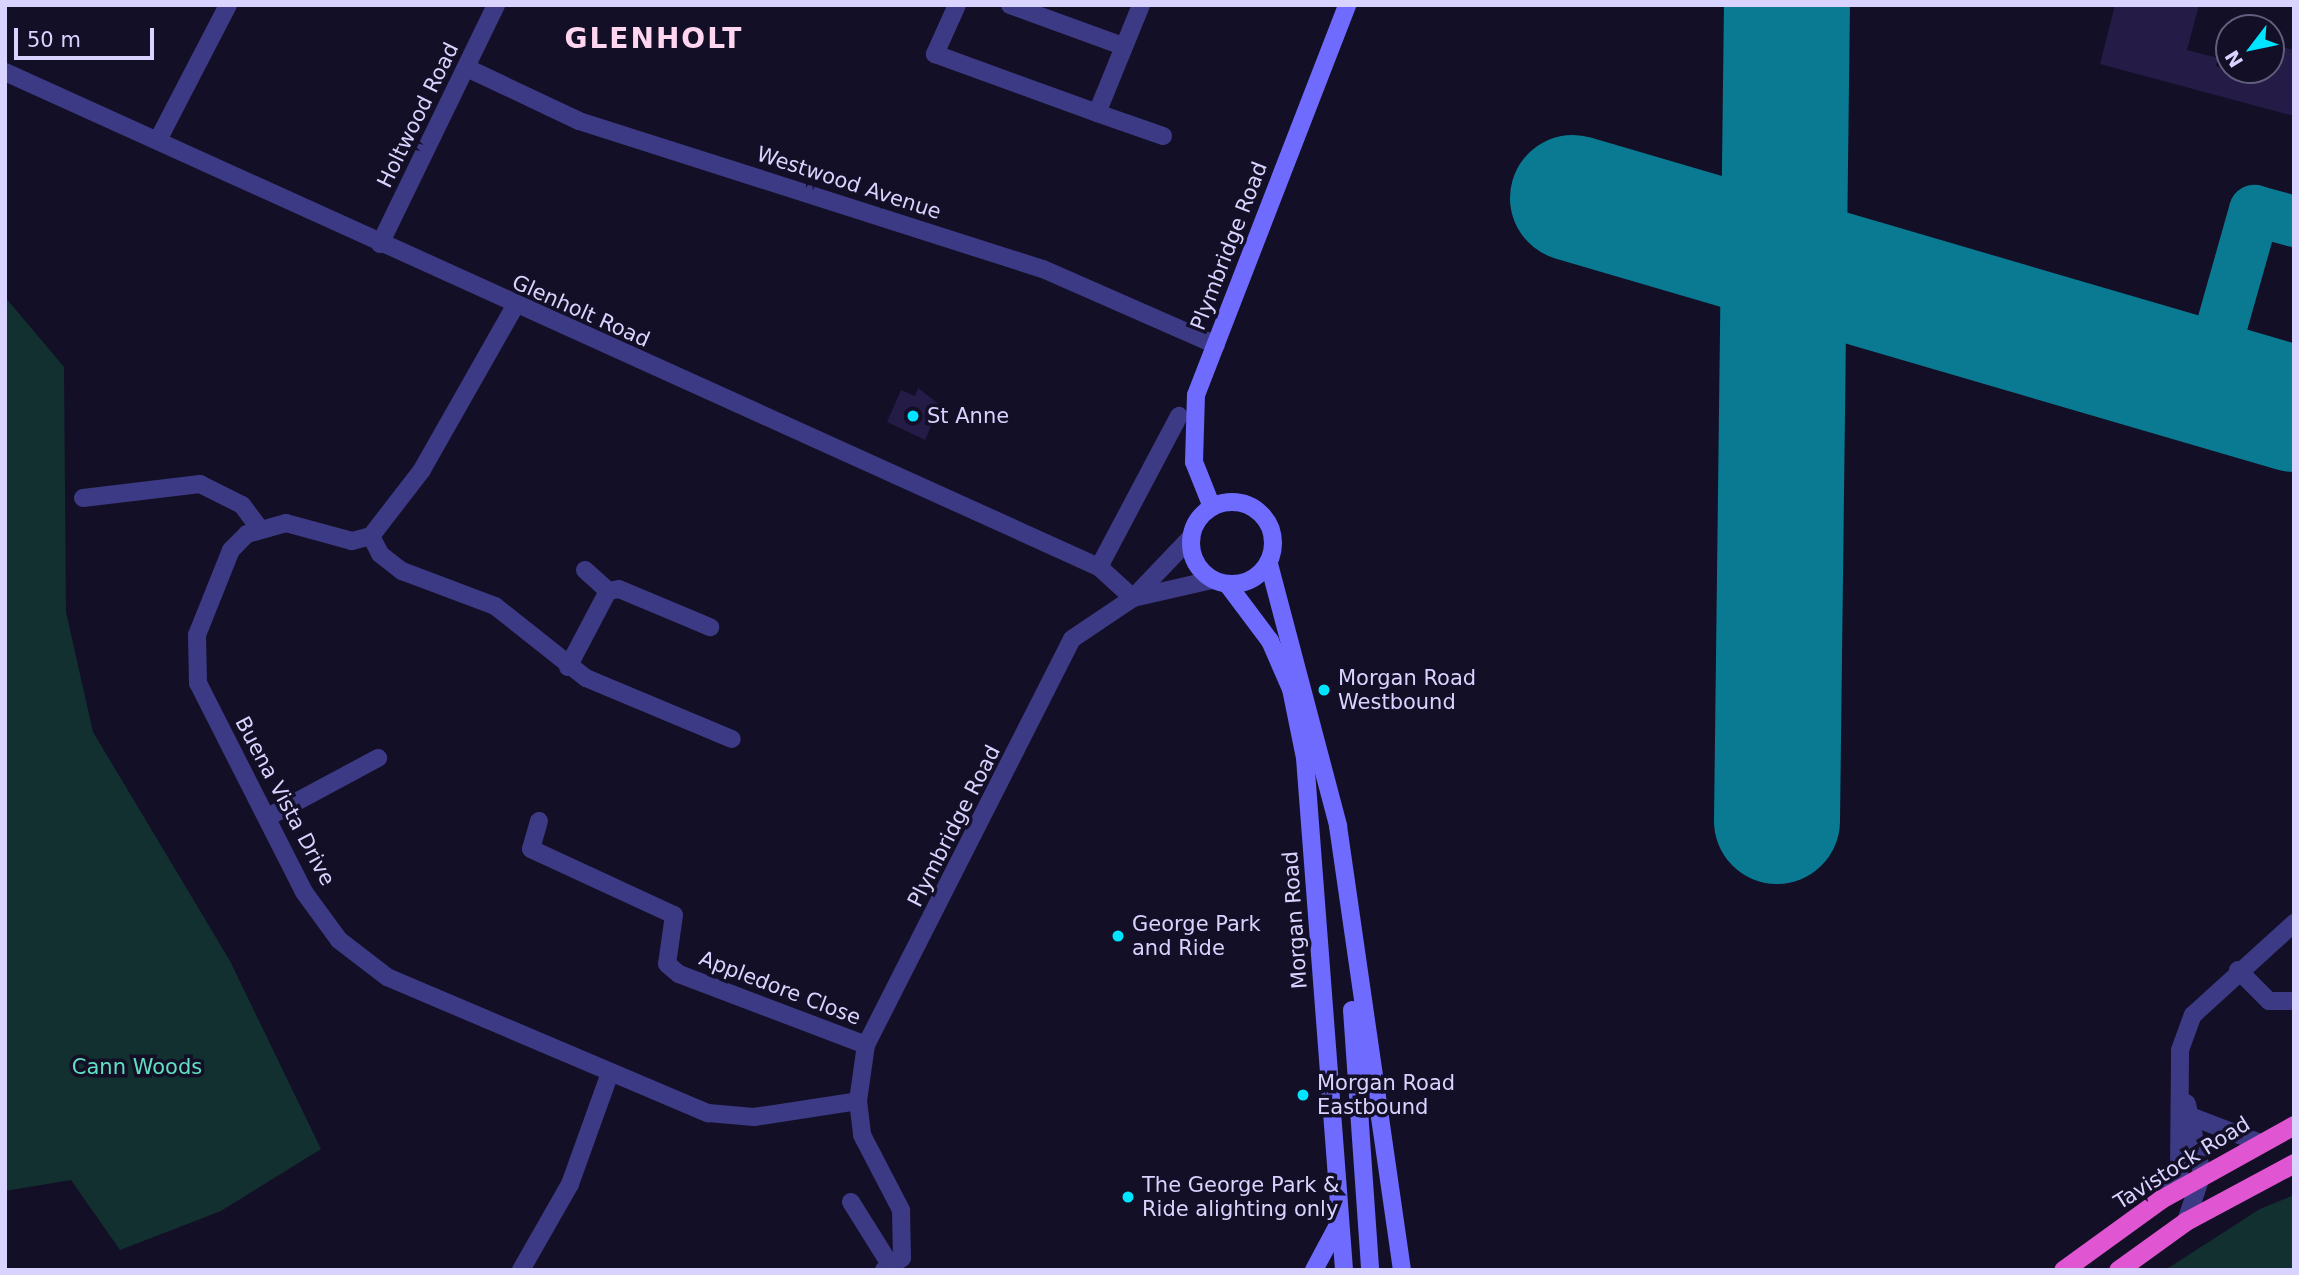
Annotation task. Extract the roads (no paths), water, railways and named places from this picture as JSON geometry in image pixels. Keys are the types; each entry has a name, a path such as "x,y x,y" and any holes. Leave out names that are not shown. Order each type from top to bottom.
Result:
{"highway":[{"name":"Tavistock Road","path":"2063,1270 2161,1199 2258,1142 2294,1125"},
{"path":"2118,1270 2186,1221 2294,1163"}],"main road":[{"name":"Plymbridge Road","path":"1191,537 1212,507 1194,462 1196,394 1347,5"},
{"path":"1212,507 1241,503 1267,520 1273,535 1269,564 1338,825 1349,923 1402,1270"},
{"path":"1191,537 1192,555 1220,582"},
{"name":"Plymbridge Road","path":"1220,582 1256,578 1269,564"},
{"name":"Morgan Road","path":"1220,582 1270,641 1285,677 1305,758 1338,1224 1344,1270"},
{"path":"1349,923 1370,1270"},
{"path":"1314,1270 1338,1224"}],"street":[{"path":"158,141 228,5"},
{"name":"Holtwood Road","path":"380,244 496,5"},
{"path":"957,5 935,54 1163,136"},
{"path":"1010,5 1120,45"},
{"path":"1097,113 1120,45 1140,5"},
{"name":"Westwood Avenue","path":"467,68 579,121 1043,269 1216,345"},
{"name":"Glenholt Road","path":"5,72 515,306 1099,567 1133,598"},
{"path":"83,498 200,484 232,497 260,529 286,523 352,541 371,536 422,470 515,306"},
{"path":"1099,567 1179,416"},
{"name":"Buena Vista Drive","path":"260,529 232,550 213,584 194,658 198,683 311,902 339,940 387,977 708,1113 754,1117 858,1101"},
{"path":"371,536 380,554 402,571 495,606 568,667 732,739"},
{"name":"Plymbridge Road","path":"888,1268 902,1258 901,1210 862,1135 858,1101 866,1045 1072,639 1133,598 1191,537"},
{"path":"585,570 608,591"},
{"name":"Plymbridge Road","path":"1133,598 1220,582"},
{"path":"608,591 620,589 710,627"},
{"path":"568,667 608,591"},
{"path":"268,817 378,758"},
{"name":"Appledore Close","path":"539,821 531,849 674,915 667,964 679,974 866,1045"},
{"path":"2161,1199 2179,1173 2180,1050 2193,1015 2238,970 2294,922"},
{"path":"2238,970 2269,1001 2294,1001"},
{"path":"521,1270 570,1184 610,1073"},
{"path":"2180,1084 2190,1116 2202,1174 2186,1221"},
{"path":"2190,1116 2258,1142"},
{"path":"851,1202 888,1268"}],"place":[{"name":"St Anne","path":"913,416"},
{"name":"Morgan Road Westbound","path":"1324,690"},
{"name":"George Park and Ride","path":"1118,936"},
{"name":"Morgan Road Eastbound","path":"1303,1095"},
{"name":"The George Park & Ride alighting only","path":"1128,1197"}],"district":[{"name":"GLENHOLT","path":"654,39"}],"park label":[{"name":"Cann Woods","path":"137,1067"}]}
